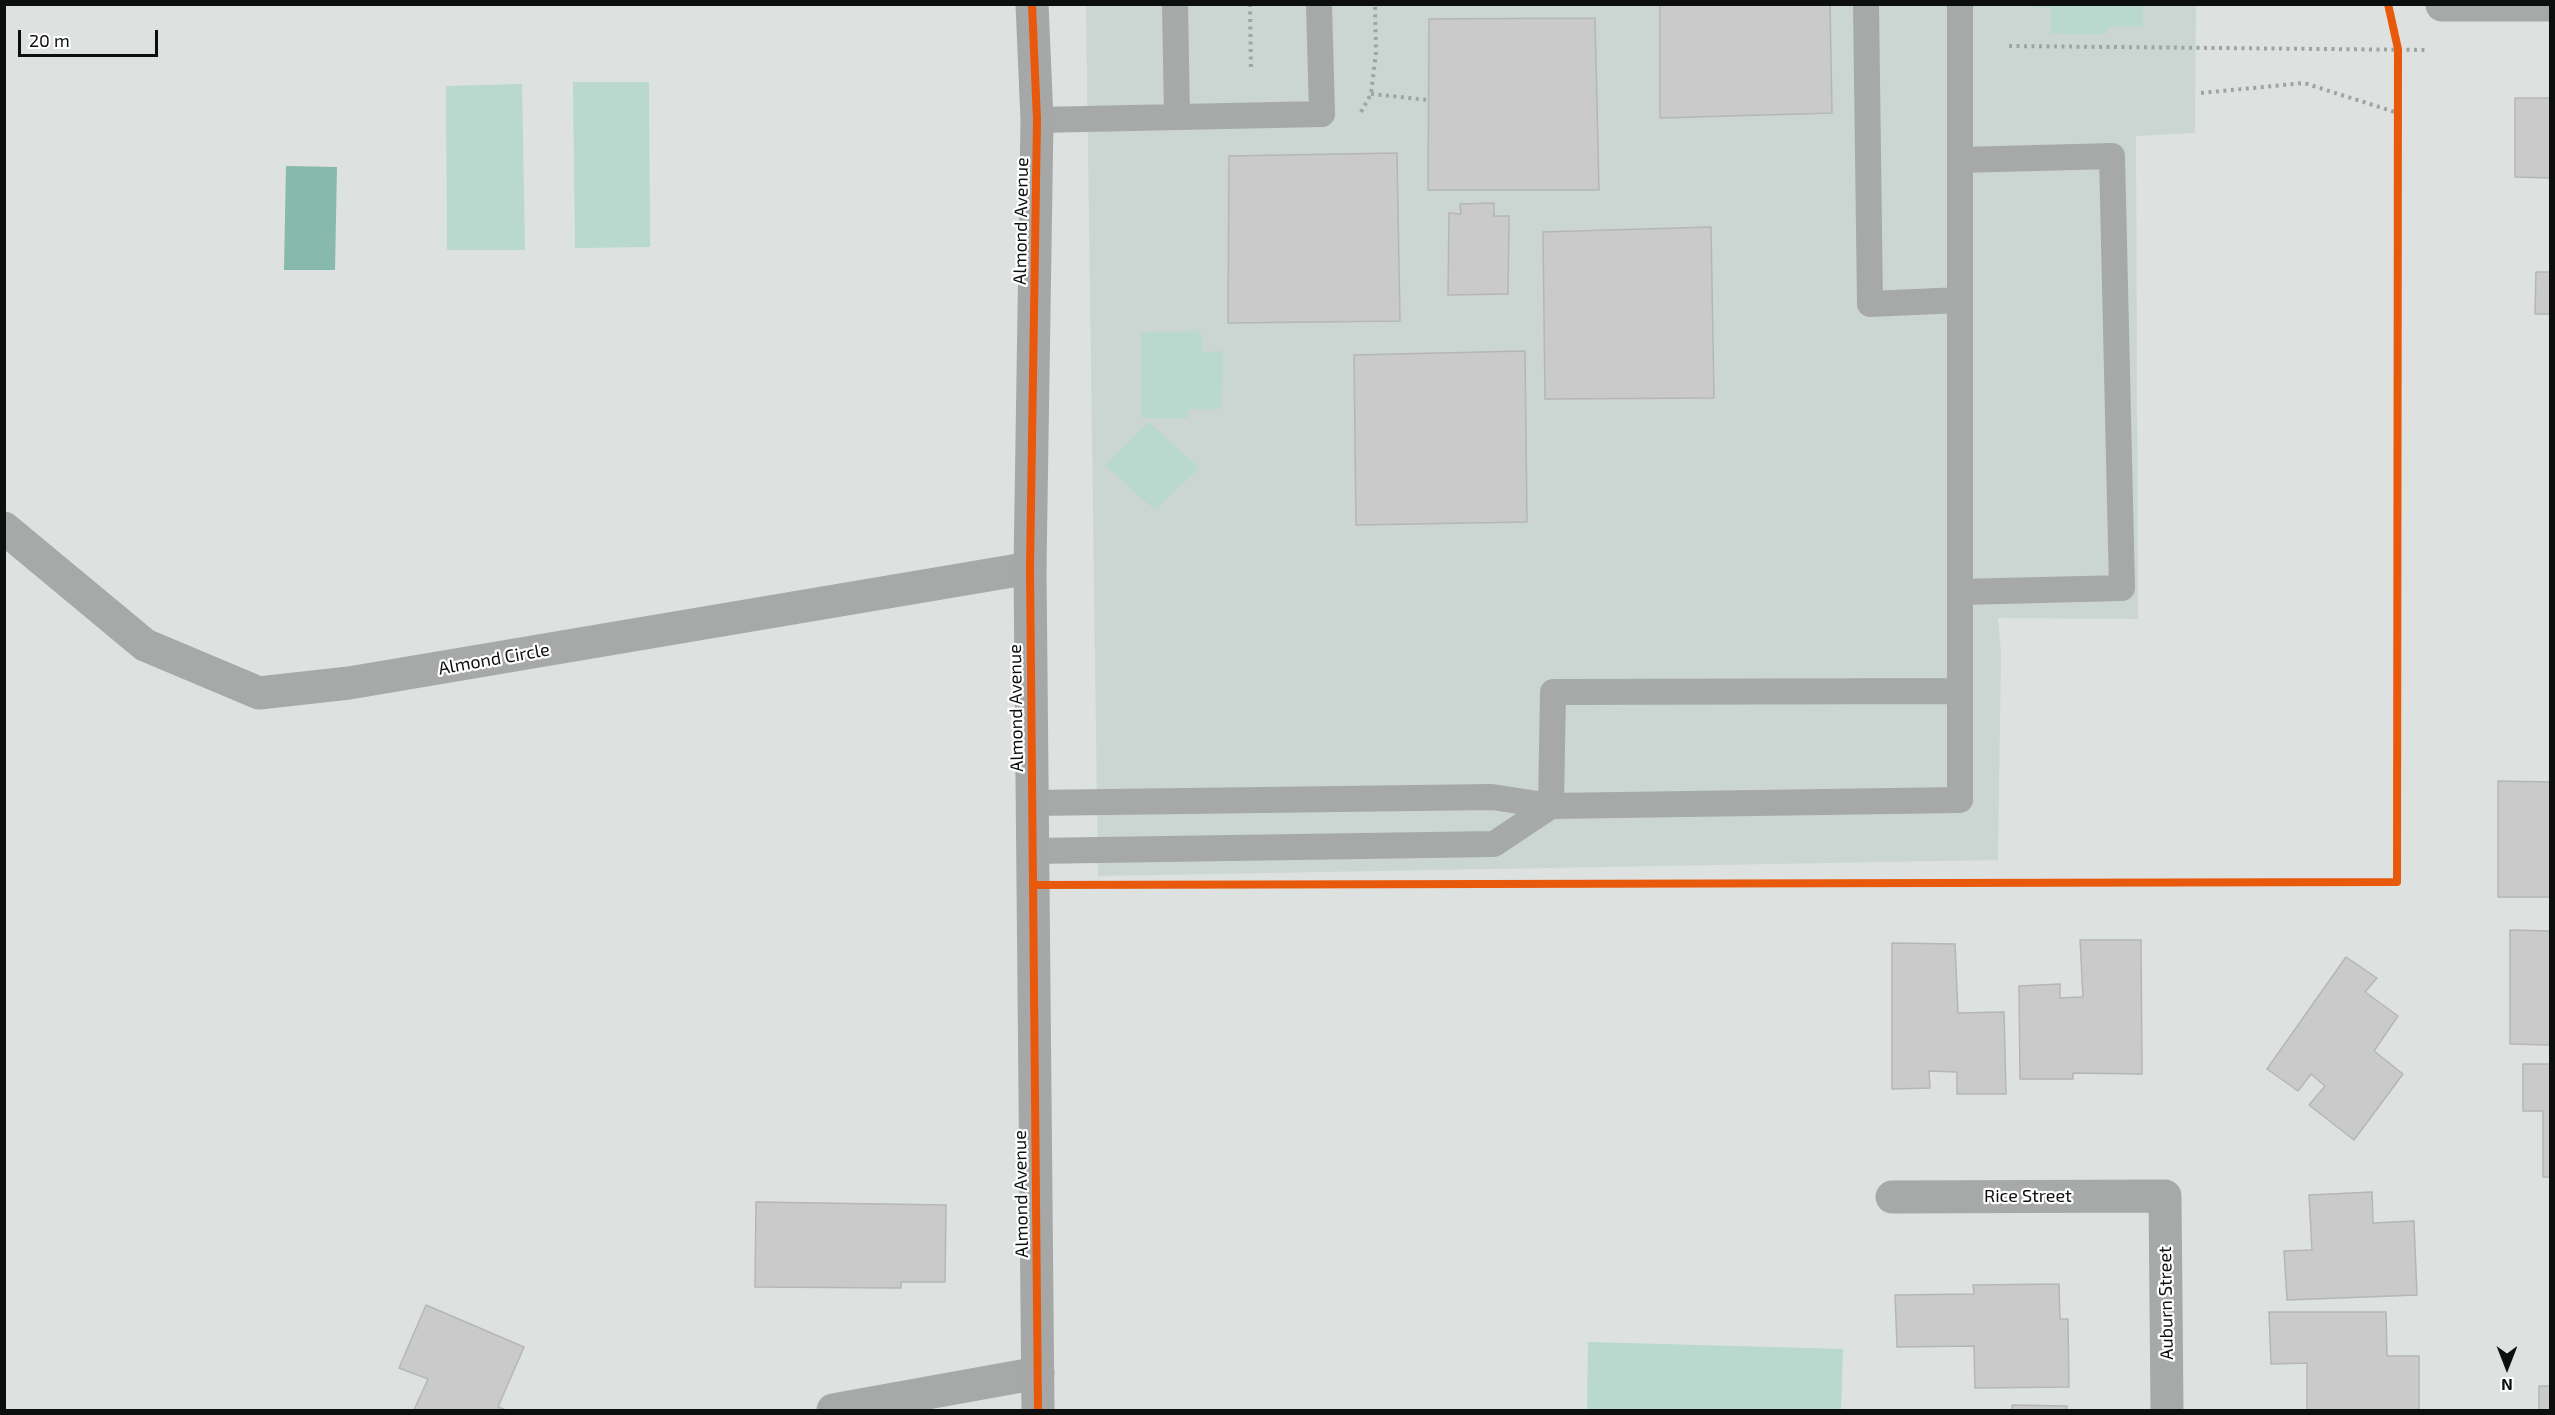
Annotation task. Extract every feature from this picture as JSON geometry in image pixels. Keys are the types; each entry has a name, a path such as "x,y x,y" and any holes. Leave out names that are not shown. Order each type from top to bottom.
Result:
{"street":[{"name":"Almond Avenue","path":"1032,4 1037,120 1030,568 1038,1410"},
{"path":"2442,5 2550,5"},
{"name":"Almond Circle","path":"4,528 145,645 259,693 349,683 1030,568"},
{"name":"Rice Street","path":"1892,1197 2165,1196"},
{"name":"Auburn Street","path":"2165,1196 2167,1410"},
{"path":"833,1410 1038,1373"}],"lane":[{"path":"1175,4 1177,117"},
{"path":"1037,120 1322,114 1319,4"},
{"path":"1866,4 1870,304 1960,300"},
{"path":"1032,803 1492,797 1551,806 1960,800 1960,4"},
{"path":"1960,160 2112,156 2122,588 1960,592"},
{"path":"1551,806 1553,692 1960,691"},
{"path":"1033,851 1494,844 1551,806"}],"path":[{"path":"1251,4 1251,70"},
{"path":"2396,38 2398,60"},
{"path":"2009,46 2428,50"},
{"path":"2201,93 2304,83 2398,113"},
{"path":"1371,94 1429,100"},
{"path":"2398,103 2398,125"}],"shaded area":[{"path":"1086,5 2196,5 2195,133 2136,136 2138,619 1998,618 2001,652 1998,860 1098,876"},
{"path":"2028,5 2143,5 2143,27 2107,27 2107,34 2051,34 2051,8 2028,7"},
{"path":"573,82 649,82 650,247 575,248"},
{"path":"522,84 525,250 447,250 446,86"},
{"path":"286,166 337,167 335,270 284,270"},
{"path":"1201,331 1202,352 1223,351 1222,409 1188,409 1188,418 1141,418 1141,333"},
{"path":"1149,422 1199,468 1155,510 1105,465"},
{"path":"1588,1342 1843,1349 1841,1410 1587,1410"}],"building":[{"path":"1660,4 1830,4 1832,113 1660,118"},
{"path":"1595,18 1599,190 1428,190 1429,19"},
{"path":"2515,98 2550,98 2550,178 2515,177"},
{"path":"1397,153 1400,321 1228,323 1229,156"},
{"path":"1494,203 1494,216 1509,216 1508,294 1448,295 1449,213 1461,214 1460,204"},
{"path":"1711,227 1714,398 1545,399 1543,232"},
{"path":"2536,272 2550,272 2550,314 2535,314"},
{"path":"1525,351 1527,522 1356,525 1354,355"},
{"path":"2498,781 2550,782 2550,897 2498,897"},
{"path":"2510,930 2550,931 2550,1045 2510,1044"},
{"path":"2080,940 2141,940 2142,1074 2073,1073 2073,1079 2020,1079 2019,986 2060,984 2060,998 2083,997"},
{"path":"1892,943 1955,944 1958,1013 2004,1012 2006,1094 1957,1094 1957,1072 1929,1071 1930,1088 1892,1089"},
{"path":"2346,957 2377,978 2365,992 2398,1016 2374,1051 2403,1074 2354,1140 2309,1105 2325,1086 2311,1074 2298,1091 2267,1069"},
{"path":"2523,1064 2550,1064 2550,1177 2543,1177 2543,1111 2523,1111"},
{"path":"2372,1192 2373,1223 2414,1221 2417,1295 2287,1300 2284,1251 2312,1250 2309,1195"},
{"path":"756,1202 946,1205 945,1282 901,1282 901,1288 755,1287"},
{"path":"2059,1284 2060,1319 2068,1319 2069,1387 1975,1388 1974,1346 1897,1347 1895,1295 1974,1294 1973,1285"},
{"path":"426,1305 524,1347 498,1407 506,1410 414,1410 428,1379 399,1368"},
{"path":"2269,1312 2386,1312 2387,1356 2419,1356 2419,1410 2307,1410 2307,1363 2271,1364"},
{"path":"2539,1386 2550,1386 2550,1410 2539,1410"},
{"path":"2012,1405 2067,1406 2067,1410 2012,1410"}],"cycle path":[{"path":"1032,4 1037,120 1030,568 1038,1410"},
{"path":"1033,885 2397,882 2398,49 2388,4"}]}
